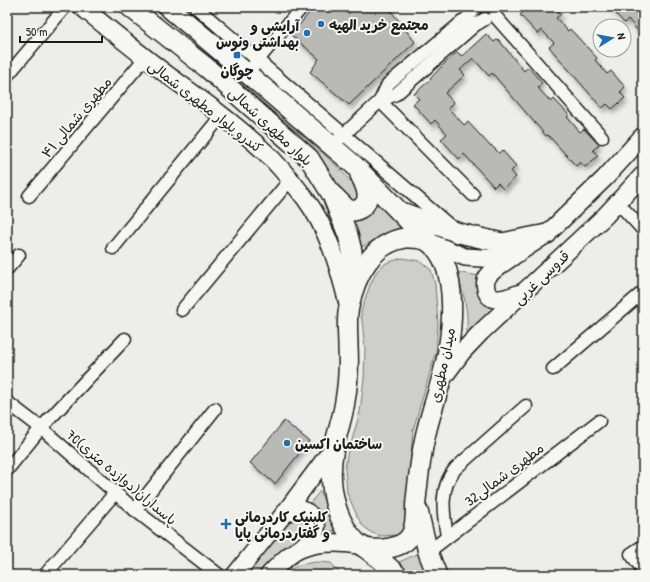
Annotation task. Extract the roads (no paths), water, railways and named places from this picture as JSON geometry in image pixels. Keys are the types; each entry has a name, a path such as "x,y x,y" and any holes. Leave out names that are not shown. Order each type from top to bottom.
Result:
{"main road":[{"name":"کندرو بلوار مطهری شمالی","path":"82,7 145,58 222,115 266,153 305,199 331,246 339,268 349,307"},
{"name":"بلوار مطهری شمالی","path":"130,7 207,68 309,158 332,195 348,235 352,252 353,273 349,307"},
{"name":"بلوار مطهری شمالی","path":"168,7 252,66 338,140 354,165 429,242"},
{"name":"قدوسی غربی","path":"429,242 465,257 498,259 512,257 547,234 604,178 643,136"},
{"path":"332,195 347,209 354,211 364,205 368,195 366,185 354,165"},
{"name":"قدوسی غربی","path":"440,381 467,347 605,216 643,175"},
{"path":"605,216 643,190"},
{"path":"400,212 459,233 502,243 547,234"},
{"path":"397,575 350,535 342,522 336,504 331,470 334,447 339,432 345,402 349,358 349,307 357,281 365,264 380,248 390,242 405,238 417,238 429,242"},
{"name":"میدان مطهری","path":"362,546 372,549 401,545 410,538 414,526 424,442 448,351 452,320 452,303 445,266 438,252 429,242"},
{"path":"512,257 488,275 485,284 486,292 491,298 497,300 527,290"},
{"path":"235,575 284,514 334,447"},
{"path":"416,502 428,552 437,575"},
{"path":"269,575 281,562 300,549 313,537 316,530 316,524 311,515 304,511 298,509 284,514"},
{"path":"300,549 321,543 334,542 362,546"}],"street":[{"path":"7,76 65,7"},
{"path":"196,7 252,66 302,7"},
{"path":"475,8 477,15 493,14"},
{"path":"459,233 338,140 380,101 396,94 475,8"},
{"path":"425,61 493,14"},
{"path":"493,14 602,137"},
{"name":"۴۱ مطهرى شمالى","path":"29,196 145,58"},
{"path":"380,101 473,195"},
{"path":"112,248 222,115"},
{"path":"182,310 290,180"},
{"path":"621,206 643,230"},
{"path":"7,269 19,255"},
{"path":"553,369 643,292"},
{"path":"7,470 41,428 125,339"},
{"name":"70پاسداران(دوازده متری)","path":"7,402 41,428 135,510 219,575"},
{"path":"447,536 443,508 445,488 448,478 456,468 526,406"},
{"path":"135,510 215,409"},
{"name":"32مطهرى شمالى","path":"428,552 599,421"},
{"path":"45,575 115,493"},
{"path":"643,546 631,554 643,570"}],"place":[{"name":"مجتمع خرید الهیه","path":"321,24"},
{"name":"آرایشی و بهداشتی ونوس","path":"307,33"},
{"name":"چوگان","path":"237,55"},
{"name":"ساختمان اکسین","path":"287,443"},
{"name":"کلینیک کاردرمانی و گفتاردرمانی پایا","path":"226,524"}]}
